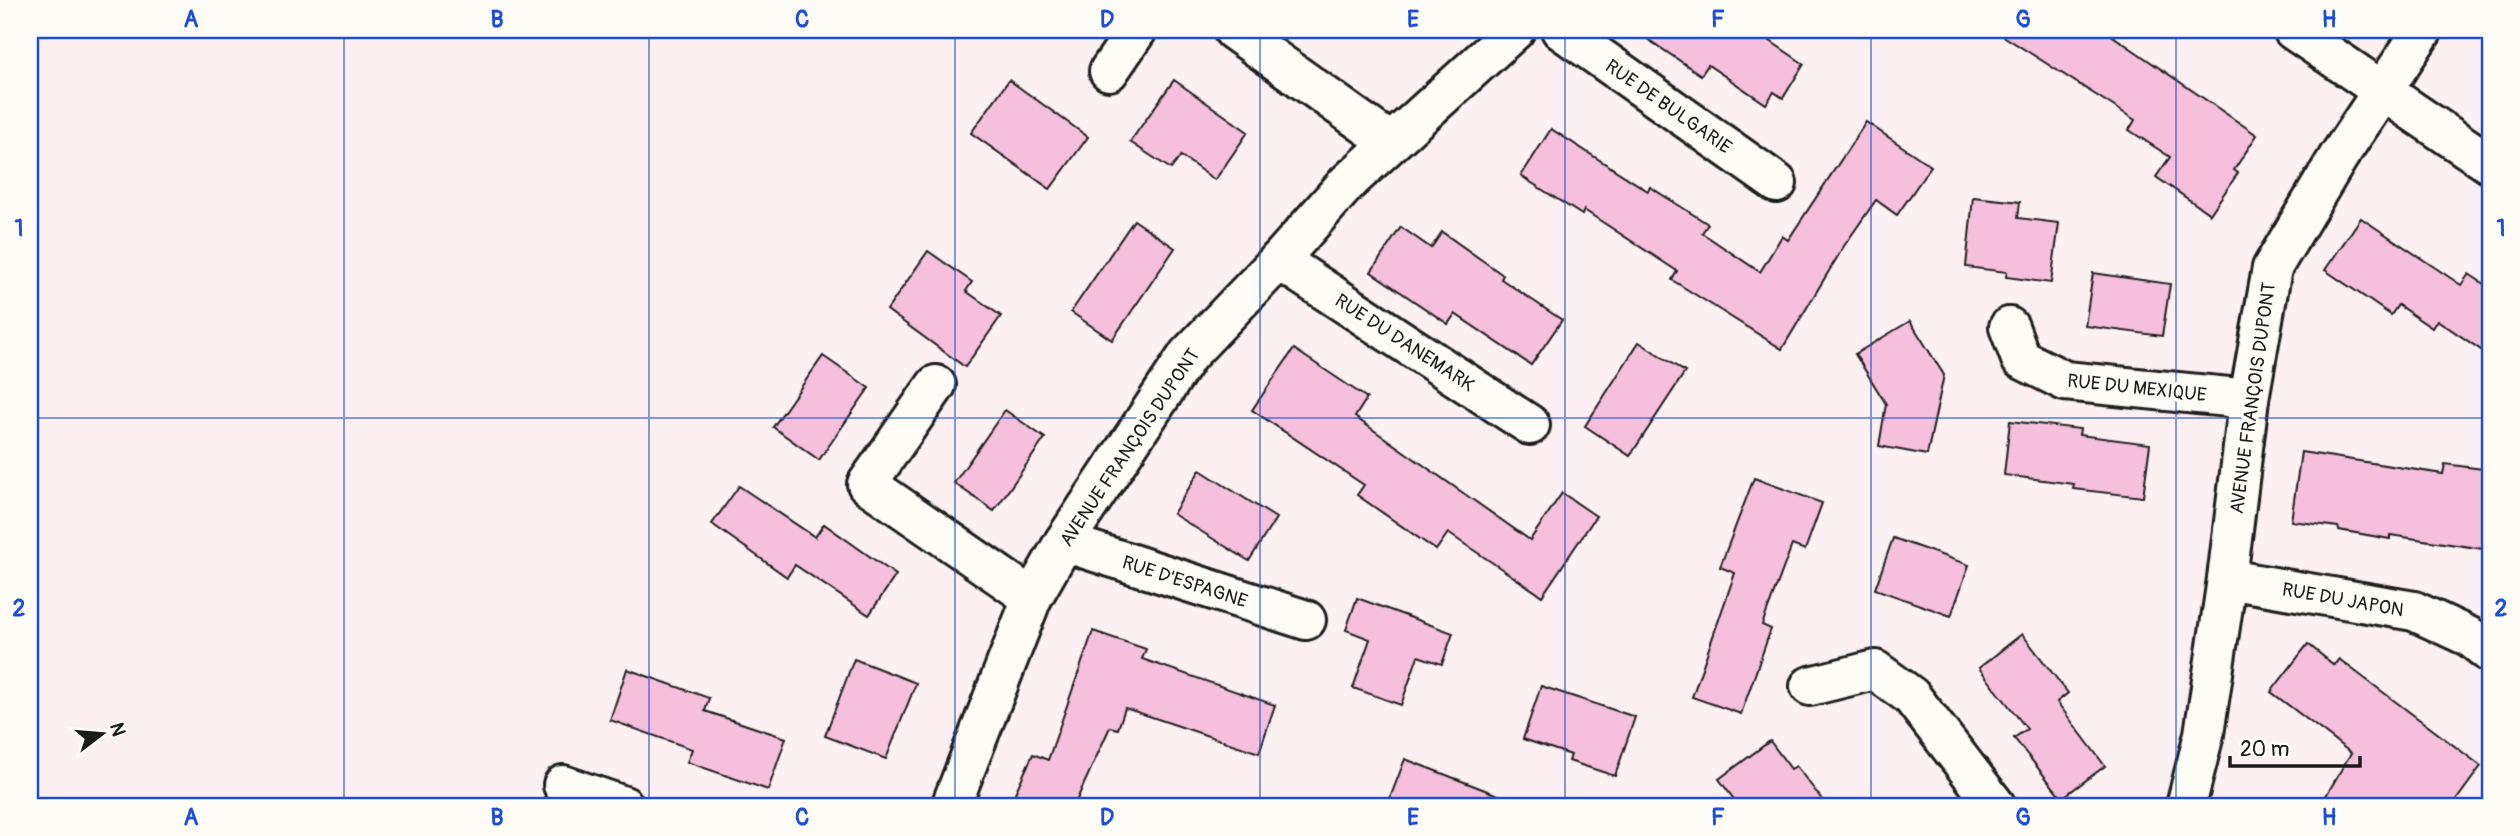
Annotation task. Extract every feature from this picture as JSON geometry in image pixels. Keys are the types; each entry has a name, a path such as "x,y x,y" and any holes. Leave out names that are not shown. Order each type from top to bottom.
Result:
{"street":[{"path":"1110,71 1137,30"},
{"path":"1233,30 1390,142"},
{"name":"AVENUE FRANÇOIS DUPONT","path":"951,806 1032,598 1064,542 1188,355 1279,260 1347,183 1515,30"},
{"name":"RUE DE BULGARIE","path":"1562,30 1777,183"},
{"path":"2292,30 2383,89 2490,164"},
{"name":"AVENUE FRANÇOIS DUPONT","path":"2186,806 2204,734 2227,579 2249,399 2272,268 2339,156 2423,30"},
{"name":"RUE DU DANEMARK","path":"1279,260 1530,425"},
{"name":"RUE DU MEXIQUE","path":"2008,327 2021,359 2064,382 2249,399"},
{"path":"936,385 867,484 1032,598"},
{"name":"RUE D'ESPAGNE","path":"1064,542 1306,620"},
{"name":"RUE DU JAPON","path":"2227,579 2414,611 2470,637 2490,653"},
{"path":"1810,686 1875,670 1911,696 1996,806"},
{"path":"563,785 624,806"}],"building":[{"path":"1634,30 1754,30 1804,64 1783,98 1774,92 1766,104 1708,65 1701,75"},
{"path":"1994,30 2104,30 2257,135 2234,170 2238,173 2210,214 2156,177 2170,157 2129,130 2135,120"},
{"path":"1009,80 1088,137 1050,189 971,133"},
{"path":"1174,80 1248,132 1215,180 1181,156 1171,169 1130,142"},
{"path":"1866,122 1931,166 1897,215 1876,200 1844,246 1782,349 1672,280 1677,271 1584,210 1582,215 1521,176 1551,129 1648,191 1650,187 1708,224 1702,233 1760,272 1782,236 1788,240"},
{"path":"1973,197 2020,202 2018,218 2059,223 2051,283 2006,277 2007,272 1966,267"},
{"path":"2361,218 2461,285 2469,274 2490,288 2490,356 2437,320 2432,328 2398,305 2391,315 2325,270"},
{"path":"1134,220 1175,248 1112,340 1071,312"},
{"path":"1401,227 1431,248 1442,232 1503,275 1501,279 1562,320 1531,365 1455,314 1448,324 1371,272"},
{"path":"928,251 972,282 966,291 1001,316 965,367 887,310"},
{"path":"2093,273 2170,284 2162,336 2085,326"},
{"path":"1910,321 1944,375 1927,455 1879,446 1886,404 1855,354"},
{"path":"1639,342 1685,372 1630,456 1585,426"},
{"path":"1294,349 1367,398 1355,417 1530,540 1562,493 1596,516 1542,596 1448,533 1436,550 1357,495 1364,485 1252,410"},
{"path":"823,356 869,388 819,460 773,427"},
{"path":"1005,410 1045,438 994,511 954,483"},
{"path":"2010,421 2080,429 2079,435 2150,444 2143,497 2073,489 2074,484 2004,475"},
{"path":"2301,452 2443,474 2445,464 2490,470 2490,550 2390,535 2390,539 2339,530 2338,527 2291,521"},
{"path":"1200,470 1276,518 1249,561 1173,514"},
{"path":"1754,478 1822,503 1805,550 1792,545 1762,625 1771,629 1741,714 1692,697 1735,573 1720,567"},
{"path":"739,486 815,537 824,524 896,575 869,615 795,565 787,577 712,524"},
{"path":"1893,538 1969,565 1951,616 1875,589"},
{"path":"1357,598 1453,633 1442,664 1418,656 1401,705 1353,688 1370,639 1346,630"},
{"path":"1093,631 1146,649 1142,659 1275,705 1259,753 1125,708 1118,729 1110,727 1074,806 1009,806 1033,754 1048,760"},
{"path":"2022,634 2068,693 2057,702 2105,766 2062,798 2014,738 2027,729 1979,668"},
{"path":"2308,644 2334,665 2339,659 2481,766 2452,806 2320,806 2351,753 2271,692"},
{"path":"854,659 916,683 886,759 825,736"},
{"path":"627,669 709,698 705,711 786,738 768,790 687,762 692,749 610,720"},
{"path":"1541,686 1635,717 1615,776 1569,761 1571,755 1523,739"},
{"path":"1770,741 1791,769 1796,766 1827,806 1736,806 1738,805 1719,779"},
{"path":"1405,759 1521,804 1521,806 1387,806"}]}
